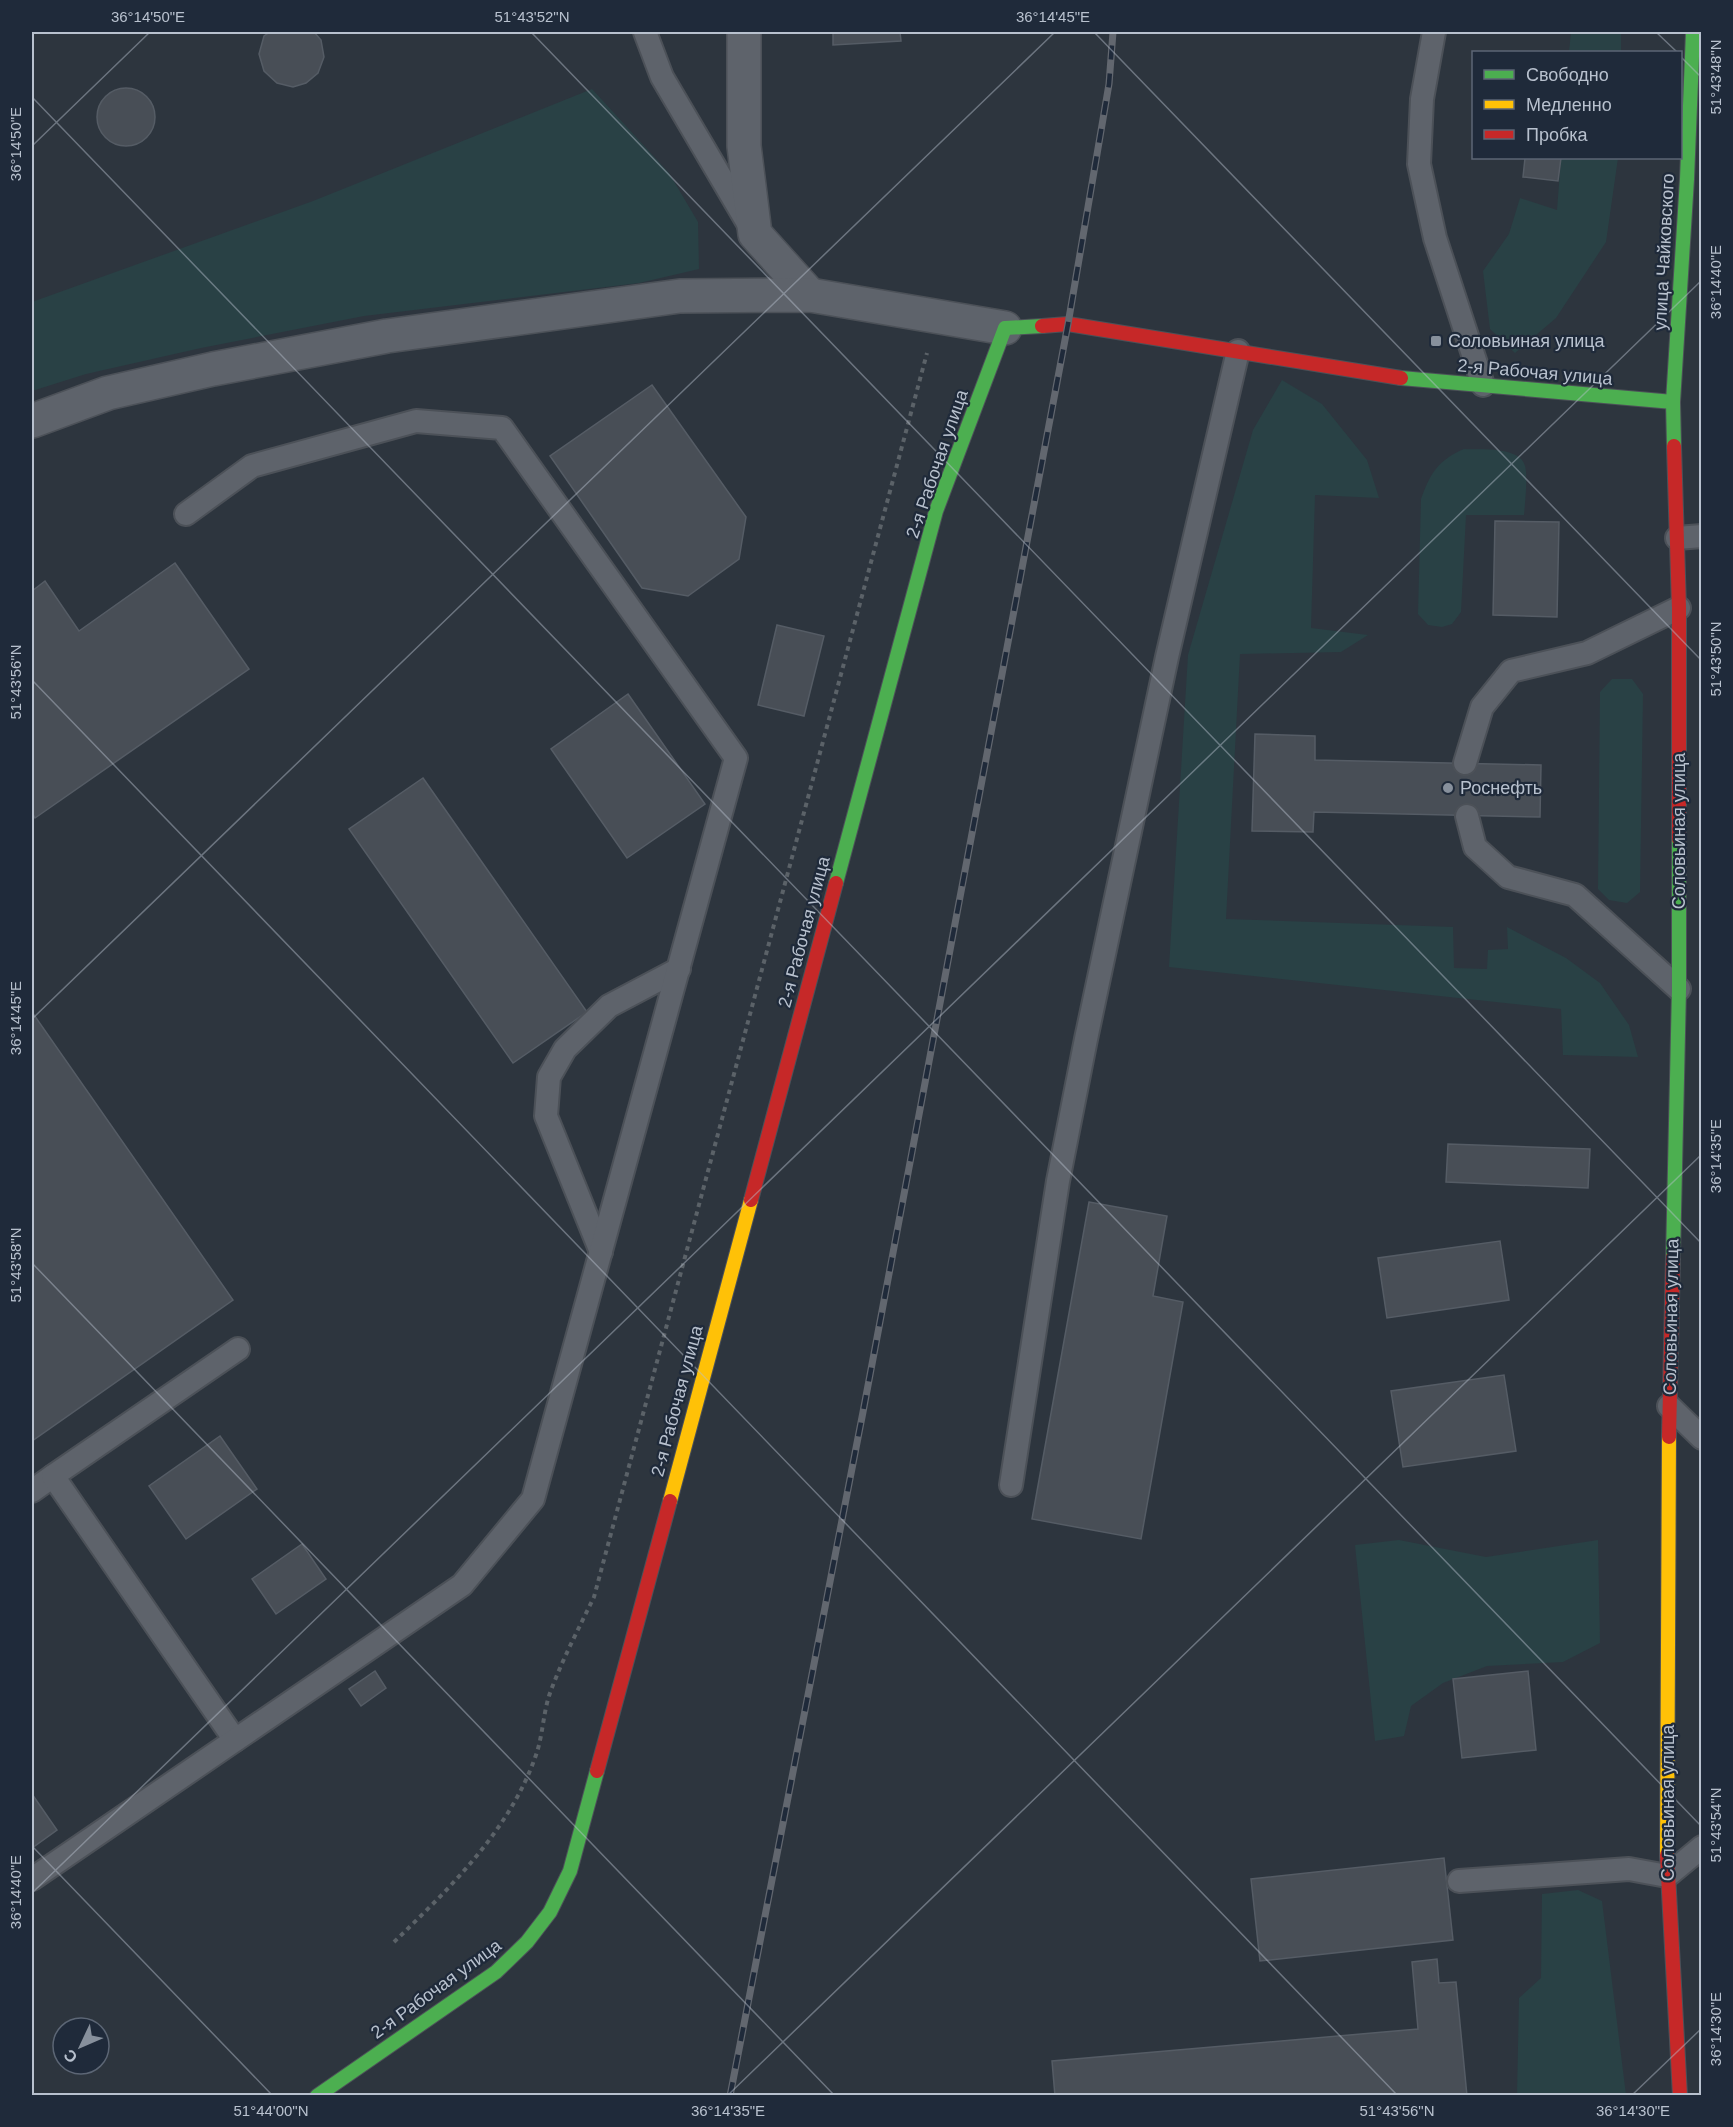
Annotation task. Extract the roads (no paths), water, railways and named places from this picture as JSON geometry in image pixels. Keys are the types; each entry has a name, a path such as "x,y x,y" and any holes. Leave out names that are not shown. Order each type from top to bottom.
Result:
{"main road":[{"name":"улица Чайковского","path":"1673,402 1694,179 1693,32"},
{"name":"2-я Рабочая улица","path":"317,2096 496,1972 527,1942 550,1912 570,1871 936,511 1005,328 1068,324 1392,376 1673,402"},
{"name":"Соловьиная улица","path":"1673,402 1679,608 1679,989 1669,1407 1667,1876 1680,2096"}],"street":[{"path":"744,32 744,146 755,234 810,295"},
{"path":"32,421 108,393 213,369 387,336 680,296 810,295 1005,328"}],"lane":[{"path":"645,32 662,77 755,234"},
{"path":"1434,32 1422,99 1419,164 1435,238 1483,385"},
{"path":"1011,1485 1058,1181 1079,1071 1167,657 1238,351"},
{"path":"32,1880 462,1585 533,1499 736,758 502,428 416,421 252,466 186,514"},
{"path":"1677,538 1701,536"},
{"path":"1465,763 1482,707 1511,671 1587,653 1679,608"},
{"path":"1467,816 1474,847 1508,877 1575,895 1679,989"},
{"path":"601,1252 546,1116 549,1077 565,1049 609,1006 679,969"},
{"path":"32,1491 238,1349"},
{"path":"1669,1407 1701,1438"},
{"path":"53,1476 235,1740"},
{"path":"1459,1881 1629,1869 1667,1876 1701,1847"}],"railway":[{"path":"730,2096 863,1412 1068,324 1109,84 1113,32"}],"place":[{"name":"Соловьиная улица","path":"1436,341"},
{"name":"Роснефть","path":"1448,788"}]}
